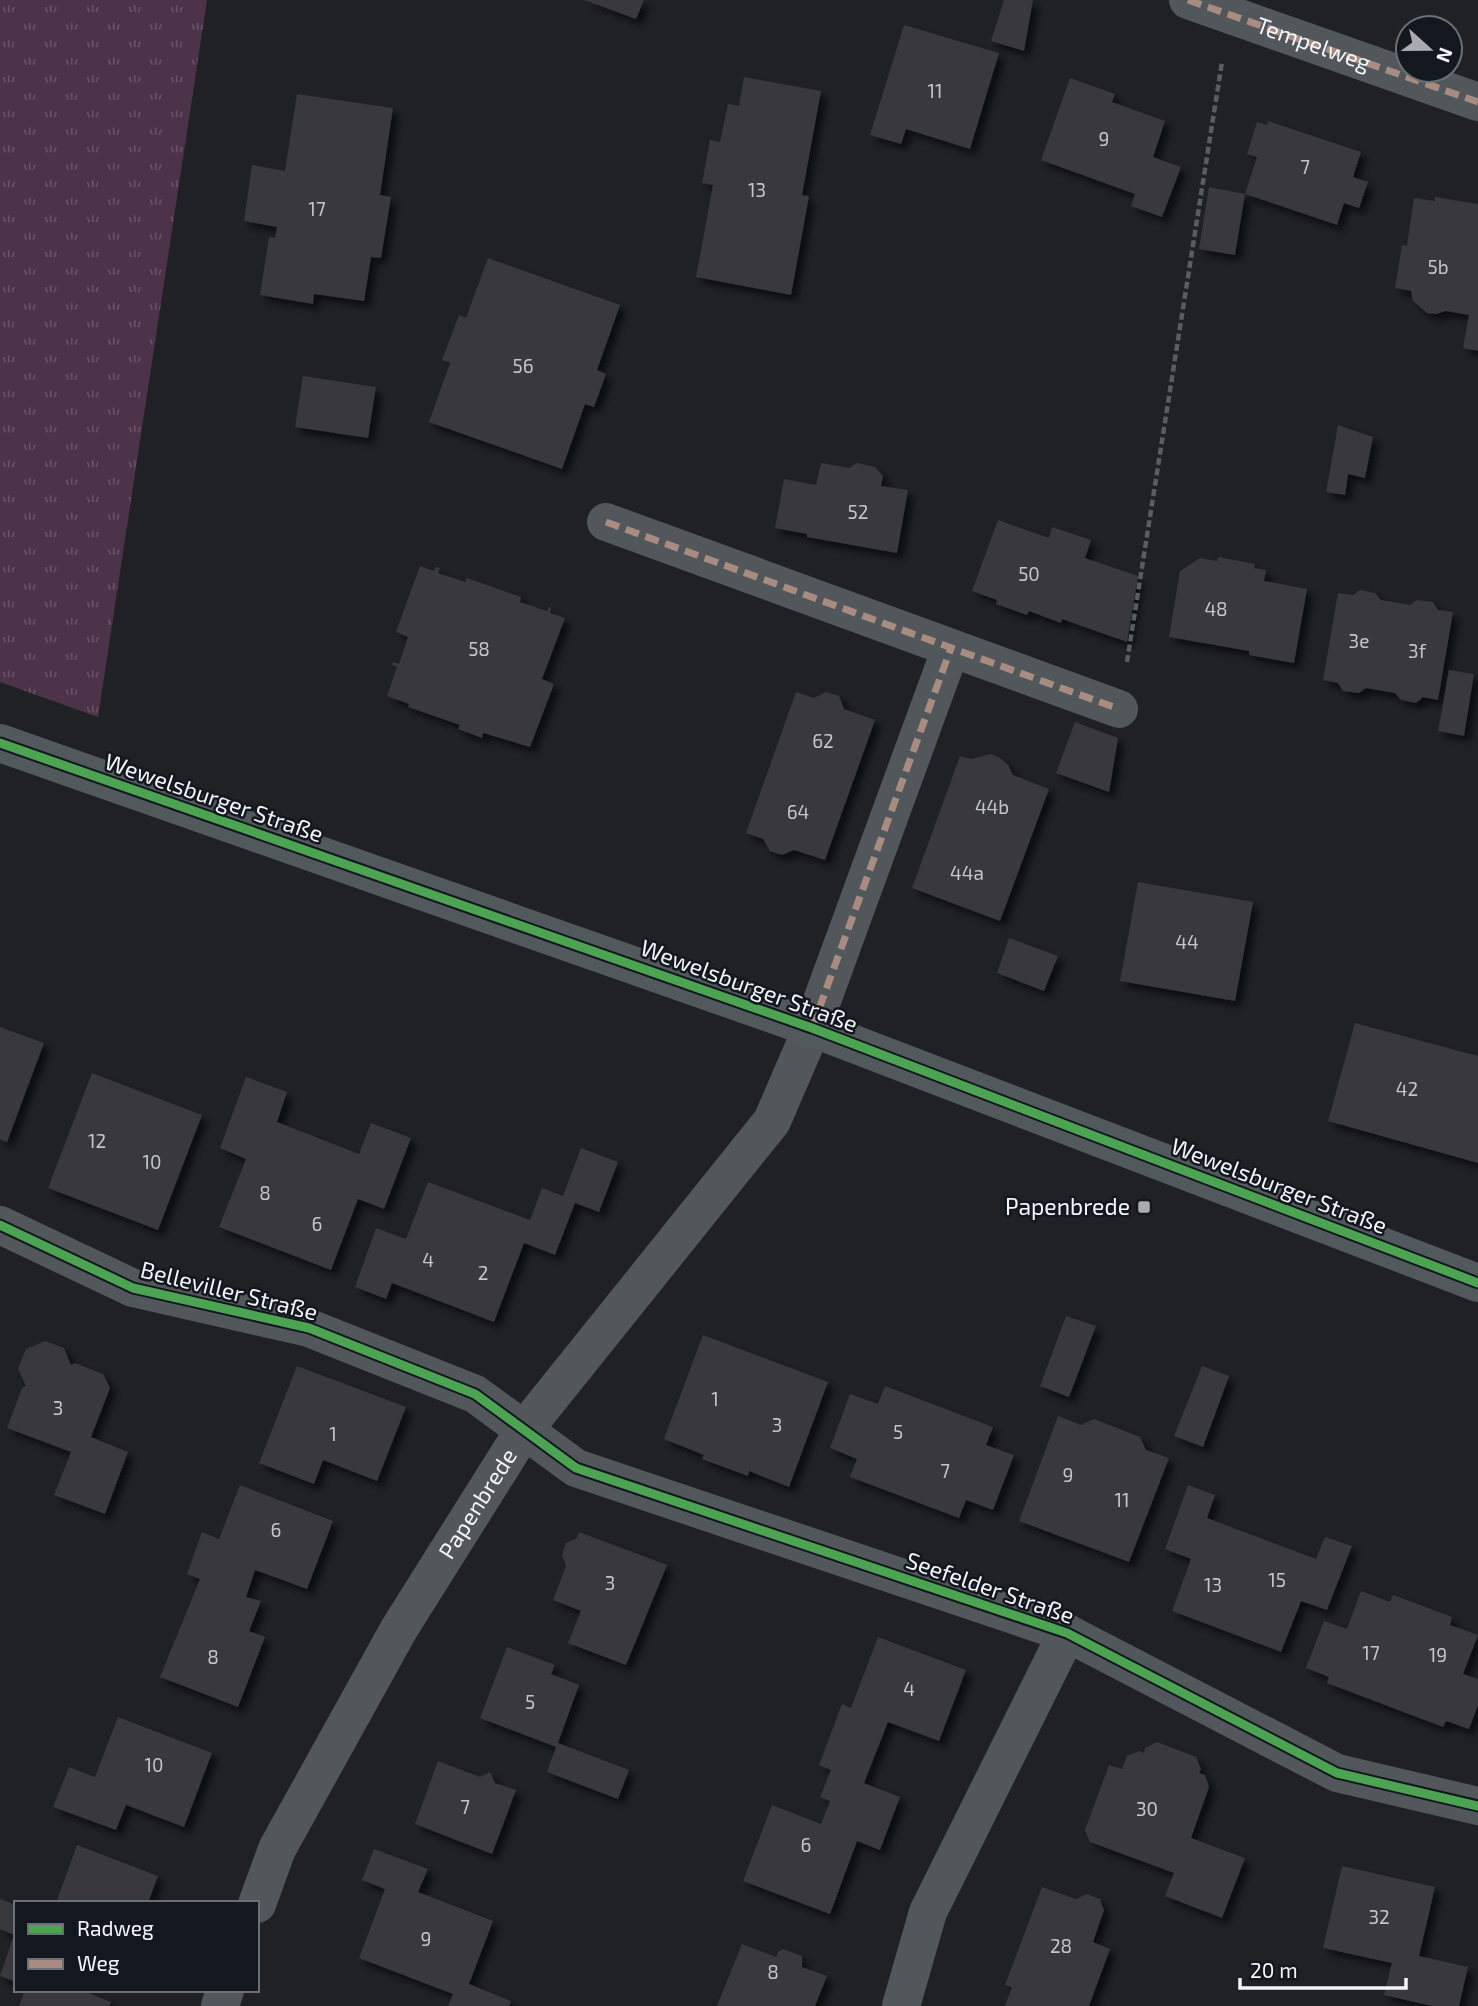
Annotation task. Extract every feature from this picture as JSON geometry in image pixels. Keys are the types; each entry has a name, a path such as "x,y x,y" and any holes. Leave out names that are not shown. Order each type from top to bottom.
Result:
{"main road":[{"name":"Wewelsburger Straße","path":"0,743 812,1028 1478,1283"}],"street":[{"name":"Tempelweg","path":"1188,0 1478,102"},
{"path":"606,522 1119,709"},
{"name":"Wewelsburger Straße","path":"812,1028 951,648"},
{"name":"Papenbrede","path":"258,1901 278,1849 400,1629 524,1430 772,1121 812,1028"},
{"name":"Belleviller Straße","path":"0,1225 133,1288 309,1328 475,1394 524,1430"},
{"name":"Seefelder Straße","path":"524,1430 576,1468 1067,1633 1337,1773 1478,1806"},
{"name":"Seefelder Straße","path":"901,2006 928,1912 1067,1633"}],"path":[{"path":"1119,709 1224,47 1234,17"}],"green space":[{"path":"0,0 207,0 98,717 0,682"}],"building":[{"path":"584,0 644,0 636,19"},
{"path":"1004,0 1033,0 1024,51 991,41"},
{"path":"904,25 999,53 970,149 906,129 901,144 870,135"},
{"path":"744,77 821,91 802,195 809,196 791,295 696,277 713,185 702,183 710,140 720,142 728,104 739,106"},
{"path":"1070,78 1115,94 1112,102 1165,121 1153,157 1181,167 1162,217 1131,206 1135,194 1041,160"},
{"path":"297,94 393,108 380,195 391,197 381,258 371,257 364,301 314,294 313,304 260,295 269,237 275,238 277,227 244,221 252,165 285,171"},
{"path":"1268,121 1361,152 1353,177 1368,182 1359,208 1344,203 1337,225 1245,194 1257,157 1247,154 1257,122 1267,125"},
{"path":"1209,187 1245,194 1235,255 1199,249"},
{"path":"1435,197 1478,204 1478,351 1463,348 1469,315 1446,311 1427,313 1413,301 1411,291 1395,288 1402,245 1407,246 1414,198 1435,201"},
{"path":"488,258 620,305 597,370 606,374 594,407 585,404 562,469 429,422 450,363 442,360 459,315 466,318"},
{"path":"303,376 376,387 368,438 295,427"},
{"path":"1338,425 1373,437 1365,478 1348,474 1345,495 1326,492"},
{"path":"821,463 849,468 857,463 875,467 883,476 881,486 908,490 897,553 807,537 807,534 775,528 784,479 816,485"},
{"path":"998,520 1049,538 1052,527 1091,540 1085,558 1138,576 1127,642 1062,619 1061,623 1029,611 1027,615 996,604 997,600 972,591"},
{"path":"1219,557 1255,564 1254,568 1266,570 1264,581 1307,589 1294,663 1249,655 1249,651 1169,637 1180,571 1200,558 1217,561"},
{"path":"420,566 434,571 436,567 440,568 438,573 465,582 467,578 521,597 520,602 547,611 549,607 550,613 565,618 542,679 554,684 530,747 483,733 482,738 458,729 460,725 408,707 409,704 387,696 397,667 392,665 393,662 399,664 408,637 396,632"},
{"path":"1360,590 1375,593 1381,600 1410,605 1417,600 1433,602 1438,610 1453,612 1438,700 1423,697 1416,703 1401,700 1395,693 1366,688 1359,693 1343,691 1338,683 1323,680 1338,593 1353,595"},
{"path":"1449,670 1474,674 1464,736 1438,731"},
{"path":"796,692 814,698 826,692 839,696 844,709 875,720 825,860 794,850 782,855 770,851 763,839 746,833"},
{"path":"1075,722 1118,738 1109,792 1056,773"},
{"path":"991,754 1008,765 1013,775 1049,789 1000,921 912,888 960,756 971,759"},
{"path":"1138,882 1253,902 1235,1001 1120,981"},
{"path":"1009,938 1058,956 1044,991 997,973"},
{"path":"1355,1023 1478,1056 1478,1163 1328,1121"},
{"path":"0,1027 44,1043 7,1142 0,1139"},
{"path":"92,1073 202,1115 158,1230 48,1188"},
{"path":"246,1077 287,1092 277,1122 359,1154 371,1123 411,1138 384,1209 358,1199 331,1270 219,1227 246,1159 220,1148"},
{"path":"581,1148 618,1162 599,1212 575,1203 555,1255 524,1243 494,1322 392,1283 386,1299 355,1287 376,1228 406,1239 428,1182 530,1220 542,1188 563,1196"},
{"path":"1066,1316 1096,1326 1069,1397 1040,1386"},
{"path":"703,1335 828,1382 789,1487 749,1471 748,1476 702,1459 704,1455 664,1439"},
{"path":"45,1341 64,1348 71,1365 75,1363 103,1374 110,1388 91,1437 128,1452 105,1514 54,1495 71,1452 7,1428 22,1388 26,1386 18,1369 26,1349"},
{"path":"297,1366 406,1407 377,1481 323,1460 314,1484 259,1463"},
{"path":"1202,1366 1229,1376 1203,1447 1174,1436"},
{"path":"885,1386 993,1427 986,1445 1014,1455 993,1510 966,1500 959,1518 850,1477 857,1459 830,1448 850,1394 878,1404"},
{"path":"1058,1416 1081,1425 1094,1419 1140,1437 1146,1450 1169,1458 1129,1562 1019,1521"},
{"path":"240,1485 333,1521 307,1589 255,1570 246,1597 261,1601 249,1631 265,1637 238,1707 160,1677 200,1579 187,1574 202,1532 219,1539"},
{"path":"1188,1485 1215,1495 1207,1518 1316,1559 1325,1537 1352,1546 1327,1610 1301,1601 1281,1652 1172,1611 1191,1559 1165,1549"},
{"path":"579,1532 667,1565 626,1665 568,1643 581,1611 553,1600 566,1566 562,1555 566,1543 577,1538"},
{"path":"1361,1591 1390,1602 1393,1595 1423,1606 1452,1617 1450,1625 1478,1635 1463,1674 1478,1679 1478,1705 1469,1729 1446,1721 1443,1727 1327,1683 1329,1677 1306,1668 1324,1621 1347,1629"},
{"path":"878,1637 966,1670 939,1741 888,1722 864,1783 900,1797 880,1850 857,1841 830,1914 743,1881 772,1805 821,1824 830,1801 820,1797 831,1770 819,1765 842,1704 851,1708"},
{"path":"507,1647 555,1665 551,1674 579,1685 558,1743 629,1770 618,1799 547,1772 556,1747 480,1718"},
{"path":"118,1717 212,1753 184,1827 126,1805 116,1830 53,1807 69,1767 95,1777"},
{"path":"1157,1742 1196,1757 1201,1769 1199,1773 1205,1775 1209,1787 1191,1838 1245,1858 1222,1918 1165,1896 1174,1873 1090,1842 1085,1830 1109,1765 1122,1769 1127,1756 1139,1751 1144,1753 1145,1748"},
{"path":"438,1761 480,1777 490,1772 495,1783 516,1790 492,1854 415,1824"},
{"path":"77,1845 158,1876 149,1901 57,1901"},
{"path":"374,1849 428,1869 418,1892 493,1921 469,1984 511,2001 509,2006 448,2006 453,1994 359,1958 385,1889 362,1880"},
{"path":"1342,1866 1435,1887 1419,1956 1468,1967 1459,2006 1432,2006 1384,1995 1392,1963 1323,1948"},
{"path":"1042,1887 1076,1899 1087,1894 1100,1899 1104,1910 1093,1942 1110,1949 1089,2006 1005,2006 1012,1987 1005,1985"},
{"path":"0,1899 14,1904 14,1935 0,1929"},
{"path":"14,1935 14,1981 0,1976"},
{"path":"742,1944 776,1957 783,1949 802,1956 802,1967 827,1976 815,2006 717,2006"},
{"path":"24,1992 86,1992 111,2002 109,2006 19,2006"}],"marked path":[{"path":"1188,0 1478,102"},
{"path":"606,522 1119,709"},
{"path":"812,1028 951,648"}],"cycle path":[{"path":"0,743 812,1028 1478,1283"},
{"path":"0,1225 133,1288 309,1328 475,1394 576,1468 1067,1633 1337,1773 1478,1806"}],"place":[{"name":"Papenbrede","path":"1144,1207"}]}
